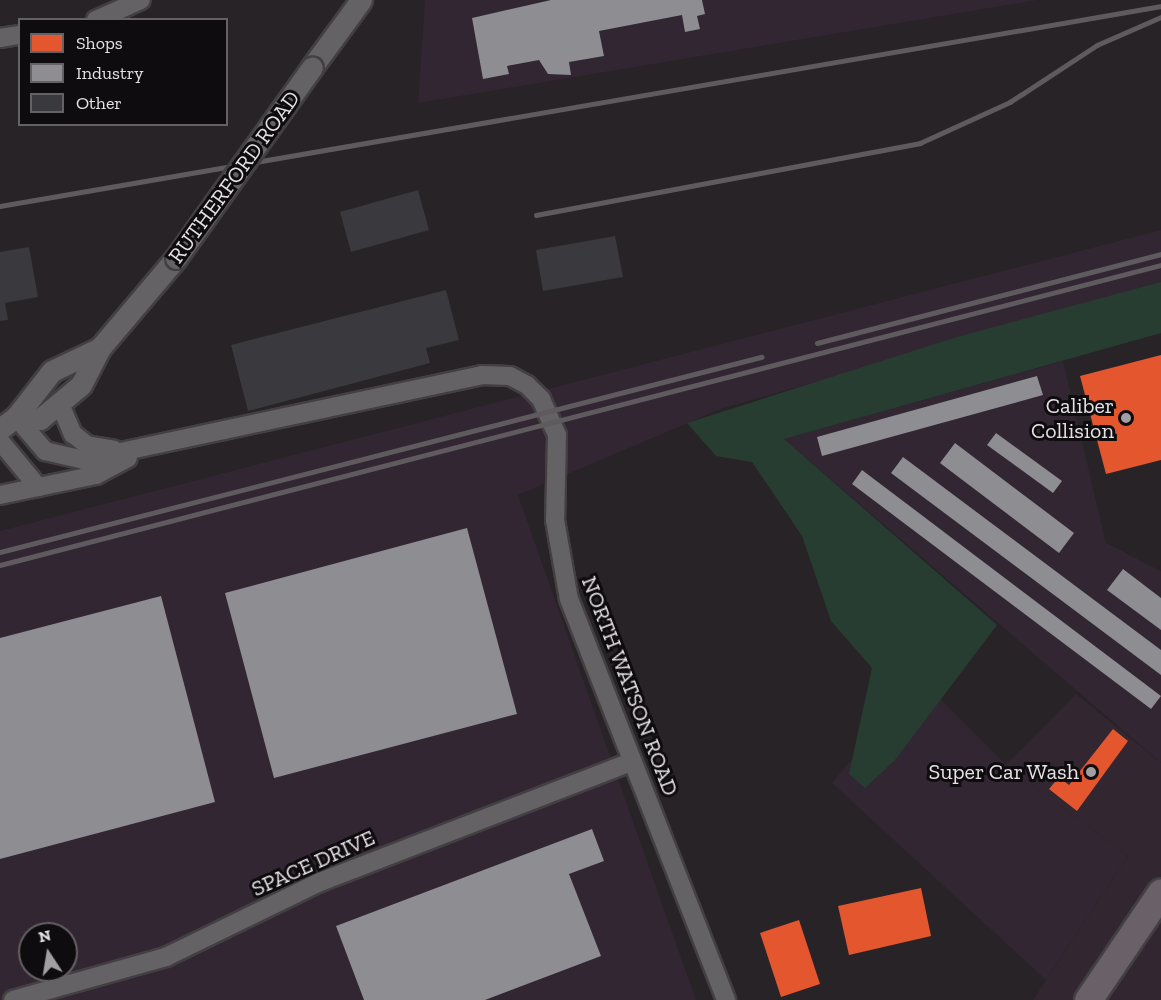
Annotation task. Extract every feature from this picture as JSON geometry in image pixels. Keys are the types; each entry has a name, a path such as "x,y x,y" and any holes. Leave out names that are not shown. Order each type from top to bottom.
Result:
{"main road":[{"path":"1088,1000 1161,892"}],"street":[{"path":"100,18 141,0"},
{"name":"RUTHERFORD ROAD","path":"8,423 40,419 81,385 100,348 176,258 361,0"},
{"path":"0,38 18,35"},
{"name":"RUTHERFORD ROAD","path":"8,423 52,371 100,348"},
{"name":"NORTH WATSON ROAD","path":"8,423 54,457 83,460 143,451 482,375 510,376 528,385 541,399 557,435 555,520 564,583 631,762 726,1000"},
{"name":"NORTH WATSON ROAD","path":"60,404 74,434 87,445 143,451"},
{"path":"0,441 38,487"},
{"name":"NORTH WATSON ROAD","path":"0,495 96,475 143,451"},
{"name":"SPACE DRIVE","path":"13,1000 166,957 320,882 631,762"}],"shaded area":[{"path":"425,0 1038,0 418,103"},
{"path":"1161,230 1161,282 721,409 518,495 696,1000 0,1000 0,531"},
{"path":"1063,361 1106,543 1161,571 1161,763 784,439"},
{"path":"919,678 1006,765 1128,856 1046,980 832,783"},
{"path":"1076,694 1161,763 1161,1000 1033,1000 1128,856 1006,765"}],"green space":[{"path":"1161,282 1161,333 784,439 997,625 895,760 865,788 849,774 872,668 831,621 802,536 752,462 716,456 687,423 957,337"}],"building: Shops":[{"name":"Caliber Collision","path":"1161,355 1161,460 1106,474 1080,376"},
{"name":"Super Car Wash","path":"1113,729 1128,741 1077,811 1049,789 1059,777 1069,785"},
{"path":"921,888 931,936 849,955 838,906"},
{"path":"799,920 820,984 781,997 760,933"}],"building: Industry":[{"path":"551,0 702,0 705,14 697,16 700,29 685,32 682,15 599,31 604,56 569,62 571,75 548,74 539,60 507,66 509,74 483,79 472,18"},
{"path":"1037,376 1043,395 822,456 817,437"},
{"path":"996,433 1062,481 1053,493 987,445"},
{"path":"955,443 1074,533 1059,553 940,463"},
{"path":"903,457 1161,650 1161,675 891,473"},
{"path":"862,470 1161,696 1151,709 852,484"},
{"path":"467,528 517,714 274,778 225,593"},
{"path":"1123,569 1161,598 1161,630 1107,590"},
{"path":"161,596 215,802 0,859 0,638"},
{"path":"592,829 604,861 569,874 601,956 485,1000 364,1000 336,926"}],"building: Other":[{"path":"418,190 429,230 351,252 340,212"},
{"path":"615,236 623,277 543,291 536,250"},
{"path":"29,247 38,297 5,303 8,320 0,321 0,252"},
{"path":"446,290 459,340 426,348 430,363 248,411 231,345"}],"railway":[{"path":"0,206 1161,6"},
{"path":"536,215 920,143 1010,102 1097,45 1161,17"},
{"path":"817,343 1161,254"},
{"path":"0,565 1161,265"},
{"path":"0,552 761,357"}],"place":[{"name":"Caliber Collision","path":"1126,418"},
{"name":"Super Car Wash","path":"1091,772"}]}
